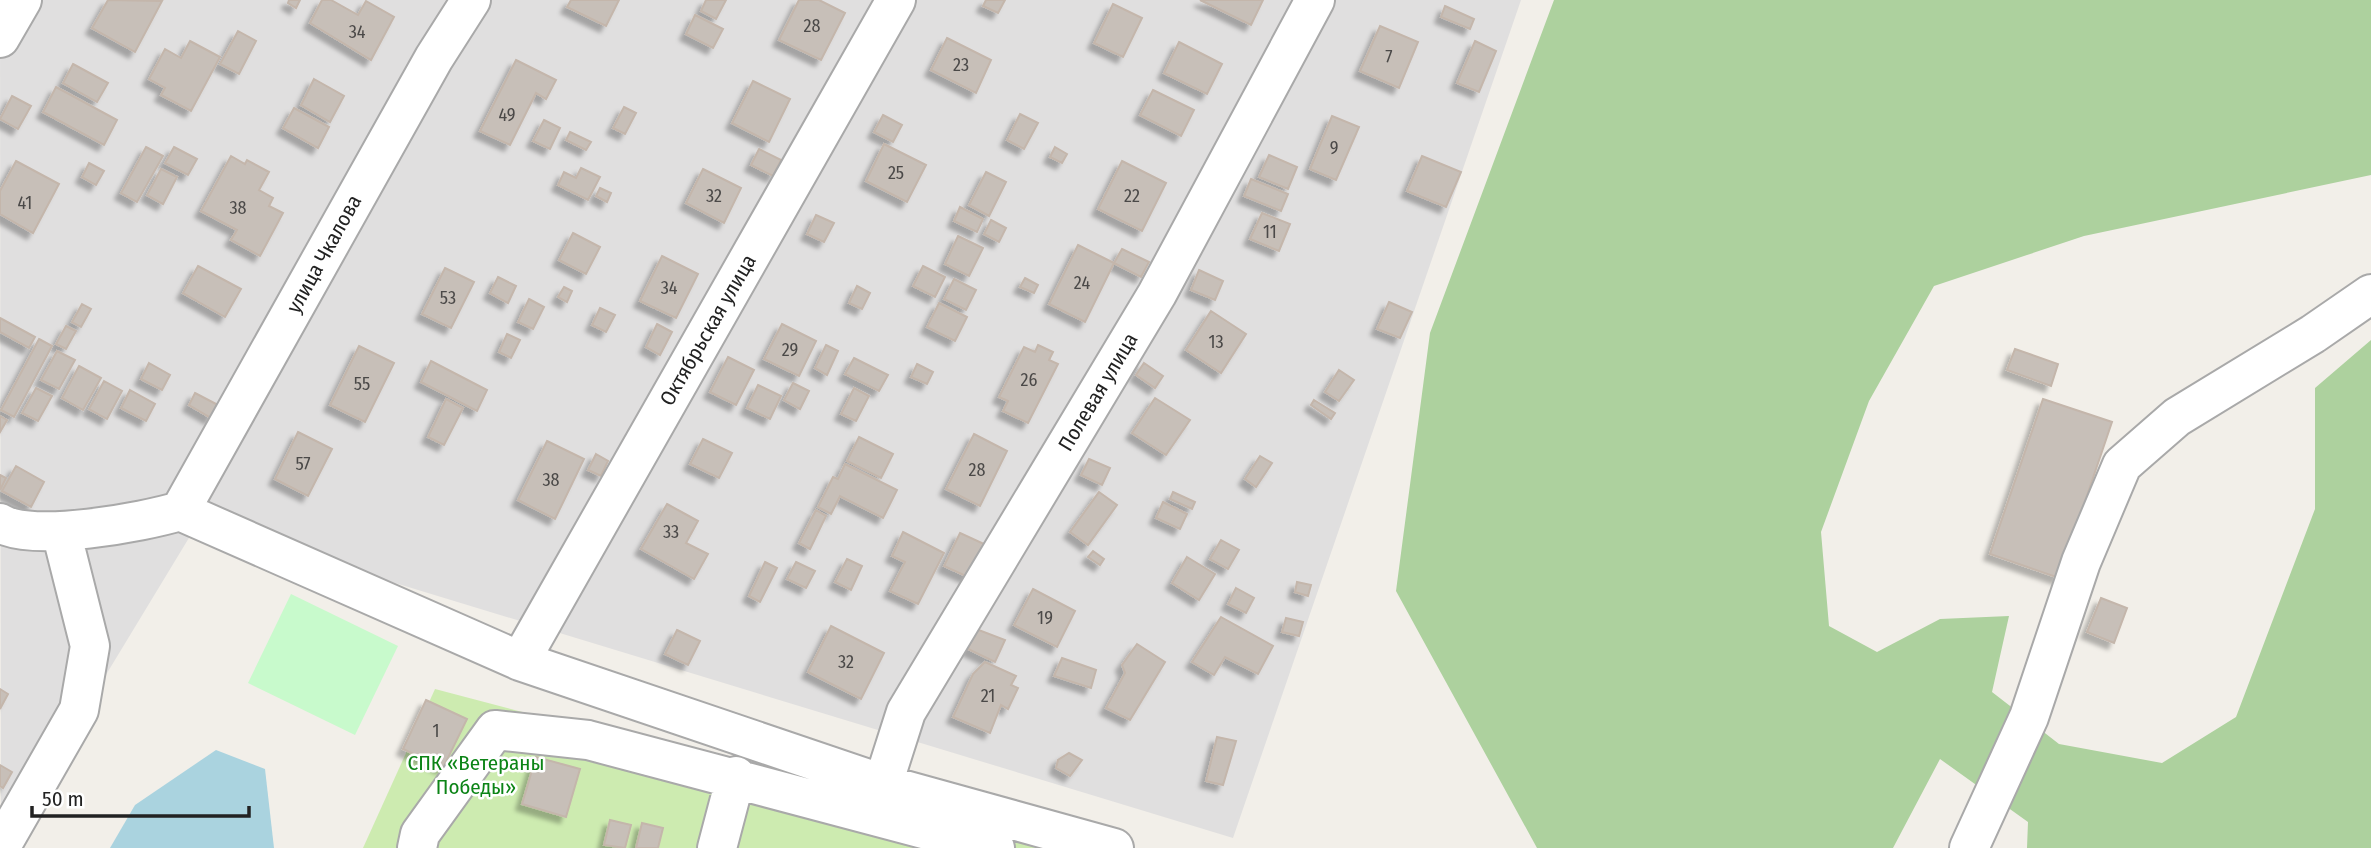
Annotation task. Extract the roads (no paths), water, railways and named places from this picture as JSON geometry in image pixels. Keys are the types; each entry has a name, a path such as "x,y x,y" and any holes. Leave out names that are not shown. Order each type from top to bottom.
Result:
{"street":[{"path":"0,38 22,0"},
{"name":"улица Чкалова","path":"180,510 427,70 471,0"},
{"name":"Октябрьская улица","path":"520,661 896,0"},
{"name":"Полевая улица","path":"883,784 906,712 1157,294 1315,0"},
{"path":"1969,848 2029,717 2081,562 2122,464 2177,417 2313,334 2371,294"},
{"path":"0,523 8,528 61,531 151,520 180,510 520,661 883,784 1018,835 1114,848"},
{"path":"0,848 79,710 90,646 61,531"},
{"path":"417,848 420,834 495,730 588,740 736,776 995,848"},
{"path":"717,848 736,776"}],"water":[{"path":"216,750 265,769 274,848 110,848 135,805"}],"park label":[{"name":"СПК «Ветераны Победы»","path":"476,775"}]}
